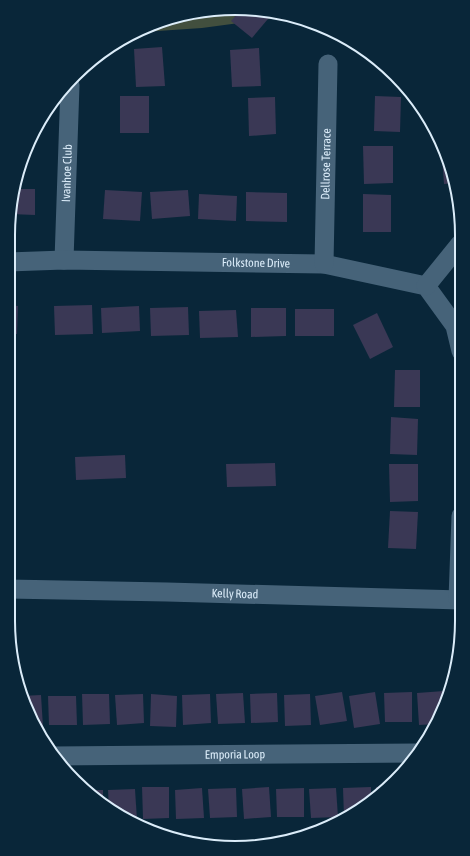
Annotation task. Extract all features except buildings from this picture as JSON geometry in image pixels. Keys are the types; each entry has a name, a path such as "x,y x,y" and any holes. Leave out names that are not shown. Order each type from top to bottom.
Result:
{"street":[{"name":"Dellrose Terrace","path":"324,264 328,64"},
{"name":"Ivanhoe Club","path":"64,260 70,90"},
{"path":"455,250 426,286 455,326"},
{"name":"Folkstone Drive","path":"15,262 64,260 324,264 426,286"},
{"name":"Kelly Road","path":"15,589 455,599"},
{"name":"Emporia Loop","path":"61,756 411,753"}],"green space":[{"path":"221,15 249,15 274,18 202,28 153,31 178,22"}]}
